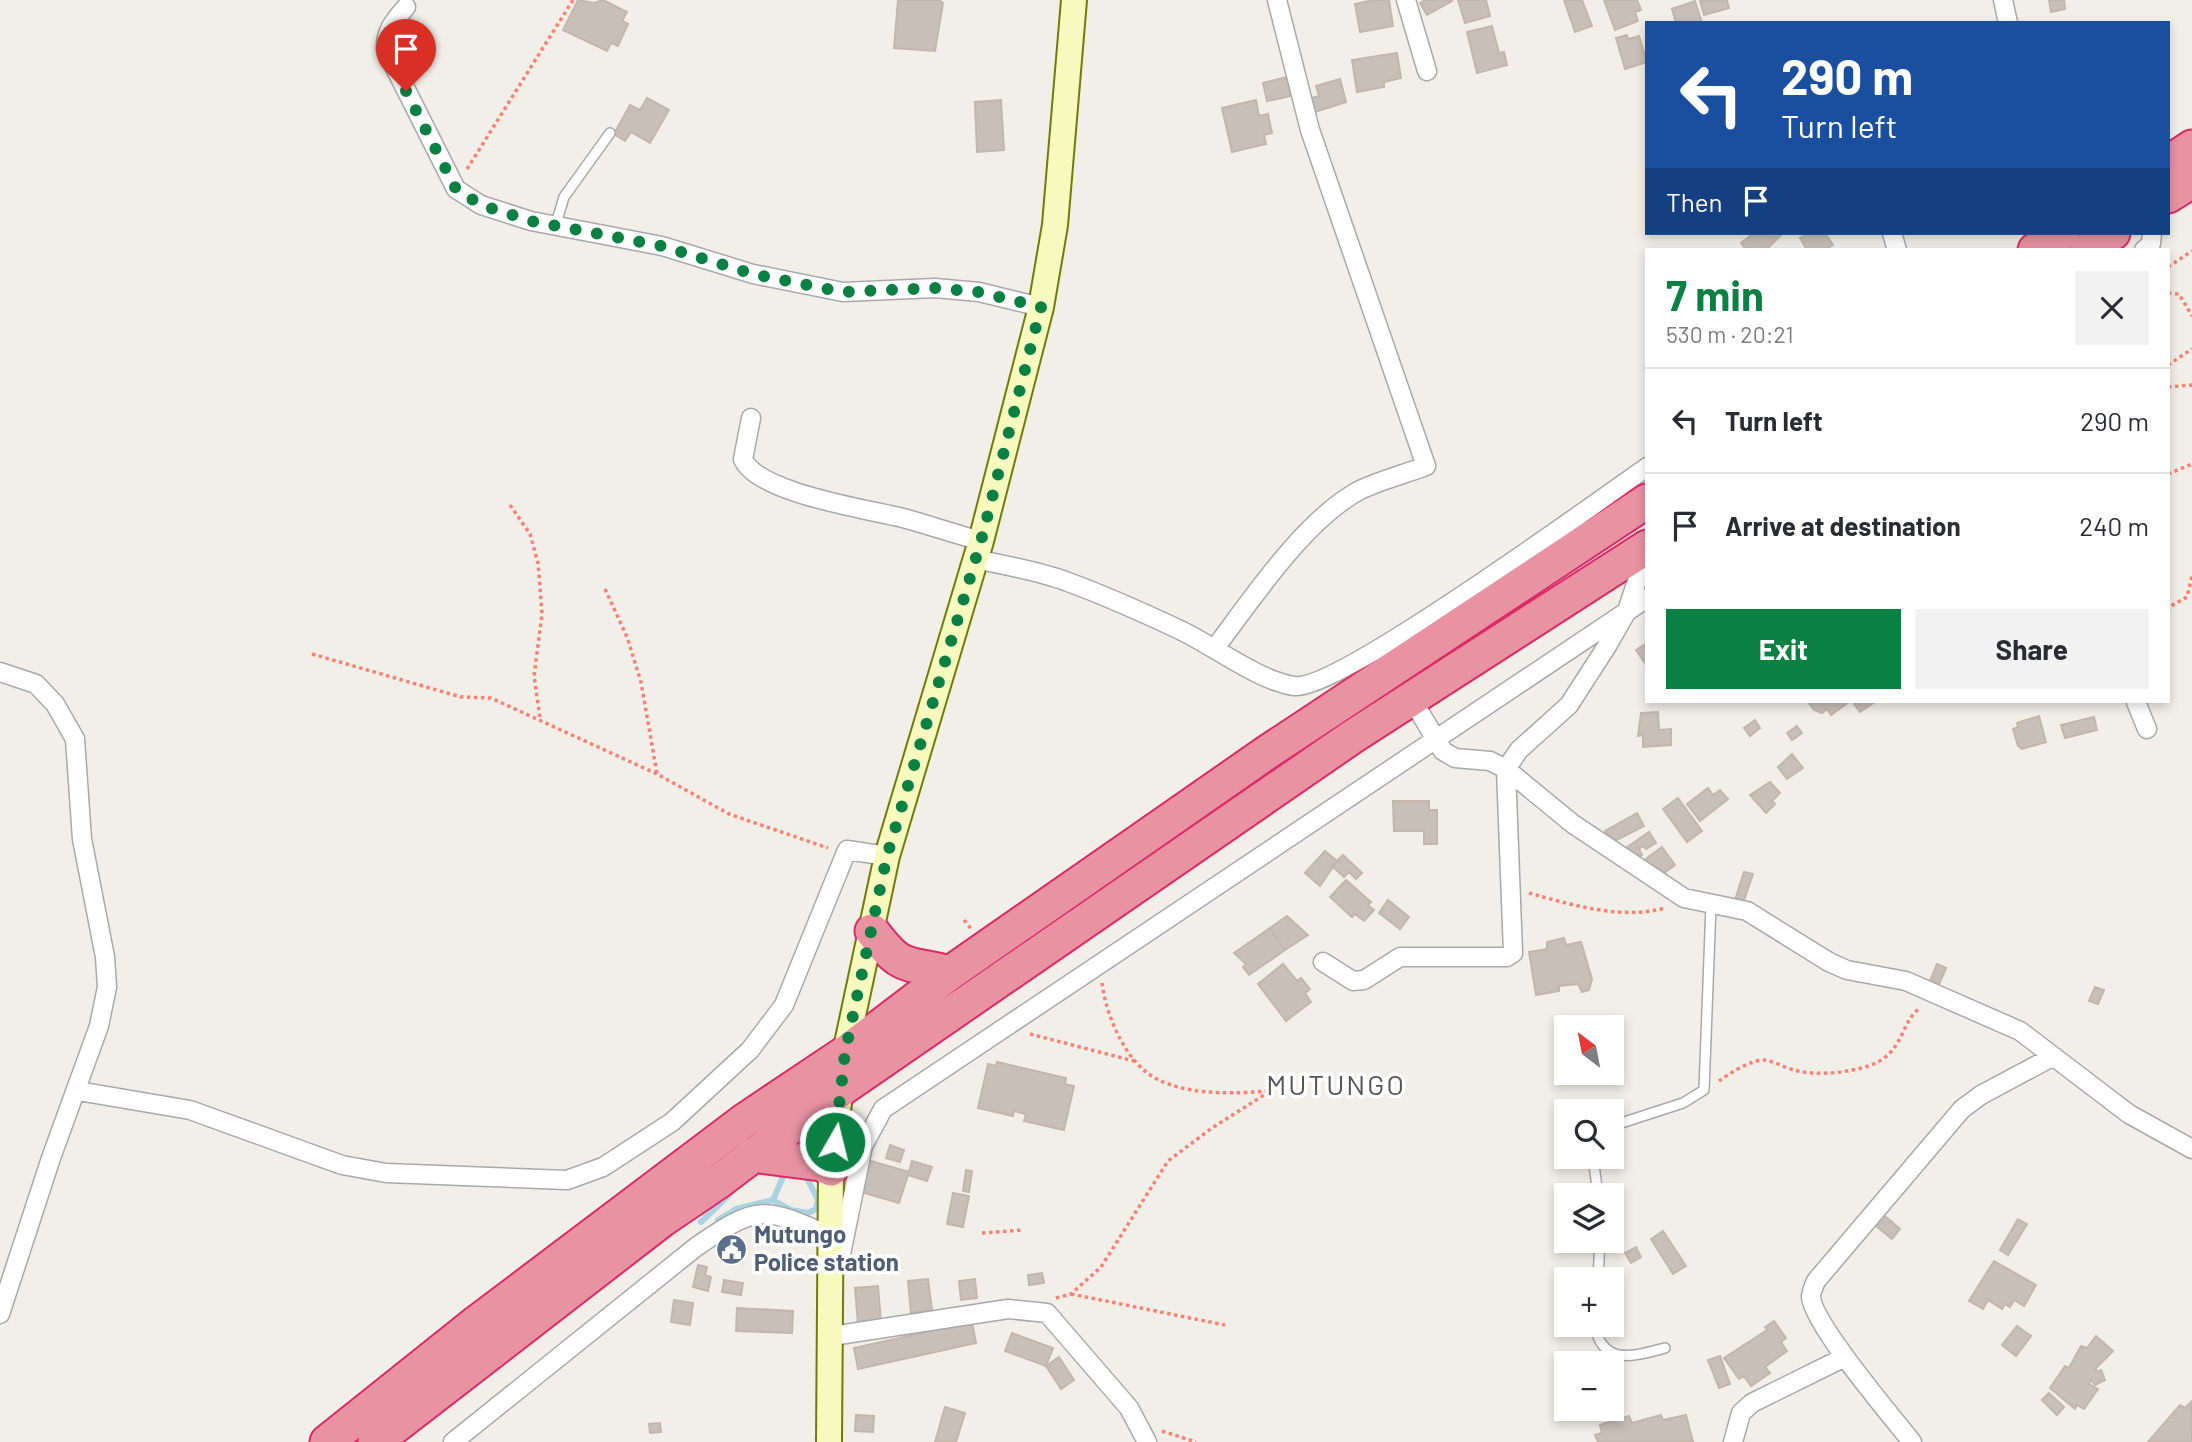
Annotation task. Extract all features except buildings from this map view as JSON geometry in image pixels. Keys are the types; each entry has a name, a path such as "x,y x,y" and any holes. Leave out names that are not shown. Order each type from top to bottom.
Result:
{"highway":[{"path":"2170,162 2192,147"},
{"path":"2170,195 2192,181"},
{"path":"2038,248 2059,235"},
{"path":"2090,248 2110,235"},
{"path":"327,1442 476,1323 745,1120 845,1053 950,973 1277,746 1645,502"},
{"path":"375,1442 662,1220 843,1088 1136,883 1411,698 1645,550"},
{"path":"872,931 888,953 904,965 950,973"},
{"path":"752,1155 821,1164 831,1169"}],"street":[{"path":"829,1442 832,1336 831,1169 843,1088 845,1053 887,856 979,550 1041,307 1055,225 1074,0"},
{"path":"1215,649 1273,571 1338,505 1361,490 1426,466 1311,130 1277,0"},
{"path":"1406,0 1427,71"},
{"path":"2003,0 2008,21"},
{"path":"406,7 385,37 386,50 456,189 481,205 531,221 662,246 753,274 843,292 935,288 979,292 1041,307"},
{"path":"751,418 743,459 750,471 763,479 826,502 903,518 979,550 1067,581 1296,686 1314,683 1373,651 1499,572 1645,468"},
{"path":"1323,962 1353,981 1364,980 1400,957 1507,957 1514,947 1506,769 1519,750 1569,705 1627,611 1645,555"},
{"path":"832,1306 863,1146 883,1108 1645,599"},
{"path":"0,672 36,684 55,704 75,739 82,839 105,957 107,987 99,1026 78,1091 51,1158 0,1314"},
{"path":"1411,698 1434,739 1455,758 1490,761 1506,769 1573,824 1684,898 1747,911 1829,962 1847,970 1906,981 2020,1031 2129,1114 2192,1149"},
{"path":"2136,703 2147,729"},
{"path":"78,1091 190,1110 342,1164 386,1173 567,1180 603,1167 672,1122 751,1050 784,1005 847,850 887,856"},
{"path":"1912,1442 1845,1357 1814,1309 1811,1296 1816,1281 1962,1109 1981,1095 2052,1057"},
{"path":"453,1442 696,1247 734,1221 758,1214 782,1215 832,1237"},
{"path":"832,1336 1020,1309 1047,1312 1129,1408 1147,1442"},
{"path":"1733,1442 1741,1413 1752,1403 1845,1357"}],"lane":[{"path":"556,224 564,197 610,133"},
{"path":"1624,1122 1683,1103 1704,1090 1711,905"},
{"path":"1599,1337 1600,1342 1613,1354 1630,1357 1665,1348"}],"path":[{"path":"456,189 573,0"},
{"path":"2170,266 2192,251"},
{"path":"2170,293 2179,294 2192,316"},
{"path":"2170,364 2192,349"},
{"path":"2170,387 2192,386"},
{"path":"2170,473 2192,464"},
{"path":"510,505 530,534 538,563 542,614 534,676 540,718"},
{"path":"2170,606 2187,597 2192,576"},
{"path":"605,589 627,637 641,682 657,774"},
{"path":"312,654 461,697 491,698 540,718 591,745 657,774 729,814 818,846 847,850"},
{"path":"1510,888 1576,906 1630,913 1664,909 1684,898"},
{"path":"1107,956 1102,985 1114,1024 1134,1061"},
{"path":"1704,1090 1733,1071 1763,1060 1797,1072 1835,1072 1870,1066 1896,1049 1913,1013 1925,1004 1948,998"},
{"path":"1000,1028 1074,1043 1134,1061 1160,1081 1224,1094 1271,1091"},
{"path":"1020,1309 1071,1294 1101,1267 1168,1161 1212,1128 1291,1078"},
{"path":"982,1233 1022,1230"},
{"path":"1071,1294 1225,1325"},
{"path":"1137,1422 1196,1442"}],"waterway":[{"path":"773,1200 786,1170"},
{"path":"718,1220 736,1209 773,1200 791,1210 808,1213 816,1209 818,1200 807,1178 801,1175"},
{"path":"701,1222 733,1191"}],"place":[{"name":"Mutungo Police station","path":"731,1249"}],"district":[{"name":"MUTUNGO","path":"1336,1085"}],"route":[{"path":"406,91 456,189 481,205 531,221 662,246 753,274 843,292 935,288 979,292 1041,307 998,483 887,856 845,1053 835,1142"}]}
